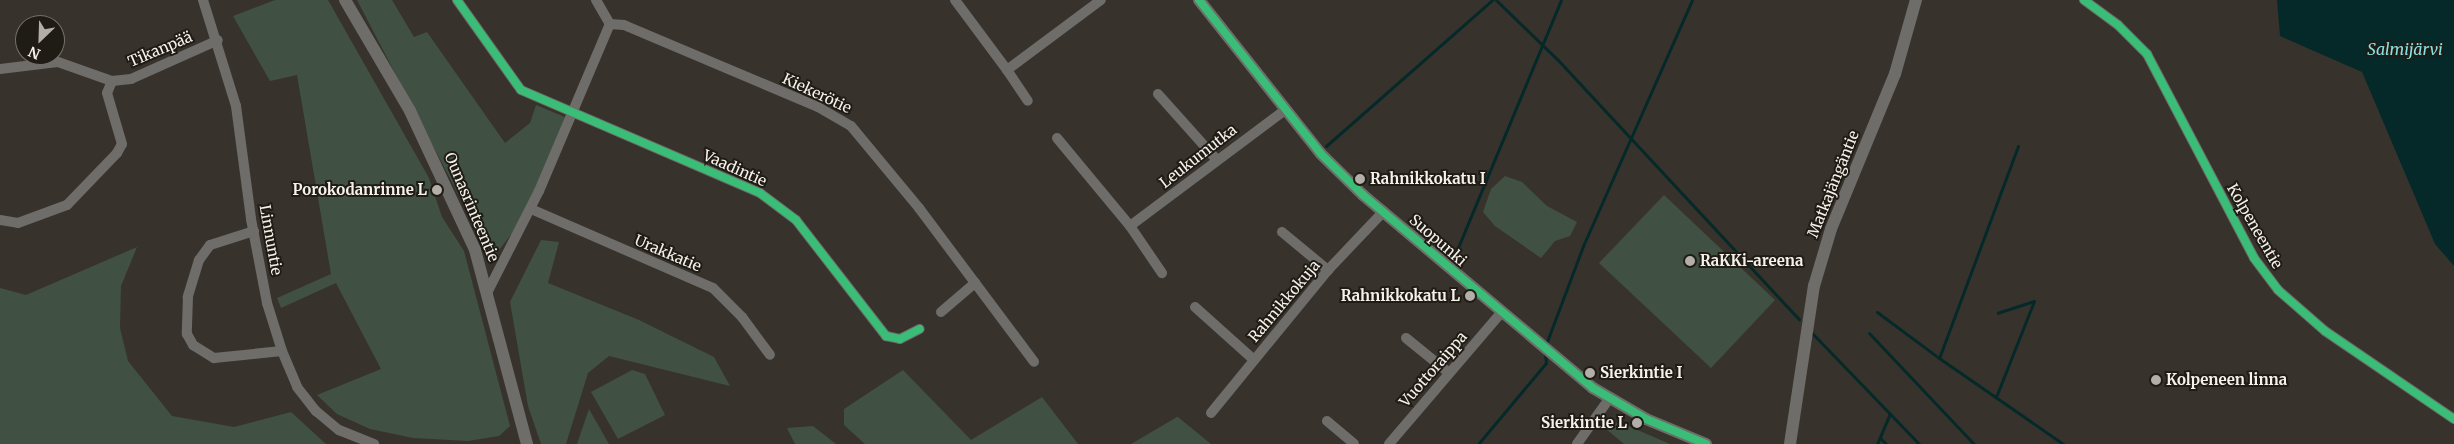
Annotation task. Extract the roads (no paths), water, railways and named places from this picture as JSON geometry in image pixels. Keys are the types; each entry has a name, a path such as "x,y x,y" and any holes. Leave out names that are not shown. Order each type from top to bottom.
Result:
{"street":[{"name":"Linnuntie","path":"203,0 218,40 236,106 254,231 267,303 282,351 297,387 316,412 339,430 374,444"},
{"name":"Ounasrinteentie","path":"345,0 428,146 475,250 488,291 528,444"},
{"name":"Vaadintie","path":"457,0 515,84 527,94 760,193 796,220 886,336 900,339 920,329"},
{"path":"488,291 531,209 610,24 596,0"},
{"path":"955,0 1028,101"},
{"name":"Suopunki","path":"1199,0 1285,110 1339,173 1501,313 1609,399 1706,444"},
{"name":"Matkajängäntie","path":"1790,444 1814,286 1830,229 1895,74 1916,0"},
{"name":"Kolpeneentie","path":"2084,0 2118,25 2147,54 2254,258 2278,290 2325,331 2454,420"},
{"path":"1007,70 1095,2"},
{"name":"Kiekerötie","path":"610,24 624,25 843,120 907,193 1034,362"},
{"name":"Tikanpää","path":"0,69 58,62 112,81 131,79 218,40"},
{"path":"0,220 18,223 66,204 117,153 122,144 119,126 107,93 112,81"},
{"path":"1158,94 1217,160"},
{"name":"Leukumutka","path":"1130,226 1285,110"},
{"path":"1057,138 1130,226 1162,273"},
{"name":"Urakkatie","path":"531,209 713,288 742,317 770,356"},
{"name":"Rahnikkokuja","path":"1211,413 1328,270 1384,211"},
{"path":"254,231 210,245 199,260 187,303 187,334 193,345 214,358 282,351"},
{"path":"1282,232 1328,270"},
{"path":"941,312 975,283"},
{"path":"1195,307 1254,360"},
{"name":"Vuottoraippa","path":"1389,444 1501,313"},
{"path":"1406,338 1449,373"},
{"path":"1577,444 1609,399"},
{"path":"1327,421 1354,444"}],"water":[{"name":"Salmijärvi","path":"2277,0 2454,0 2454,266 2435,244 2362,72 2280,36"}],"waterway":[{"path":"1326,146 1492,0"},
{"path":"1496,0 1558,60 1799,319"},
{"path":"1454,257 1561,0"},
{"path":"1546,344 1583,246 1692,0"},
{"path":"2018,146 1939,358 2063,444"},
{"path":"1996,397 2034,301 1998,313"},
{"path":"1877,312 1939,358"},
{"path":"1811,332 1919,444"},
{"path":"1869,333 1974,444"},
{"path":"1479,443 1546,363 1545,353"},
{"path":"1877,444 1890,414"},
{"path":"1880,438 1886,444"}],"place":[{"name":"Rahnikkokatu I","path":"1360,179"},
{"name":"Porokodanrinne L","path":"437,190"},
{"name":"RaKKi-areena","path":"1690,261"},
{"name":"Rahnikkokatu L","path":"1470,296"},
{"name":"Sierkintie I","path":"1590,373"},
{"name":"Kolpeneen linna","path":"2156,380"},
{"name":"Sierkintie L","path":"1637,423"}]}
